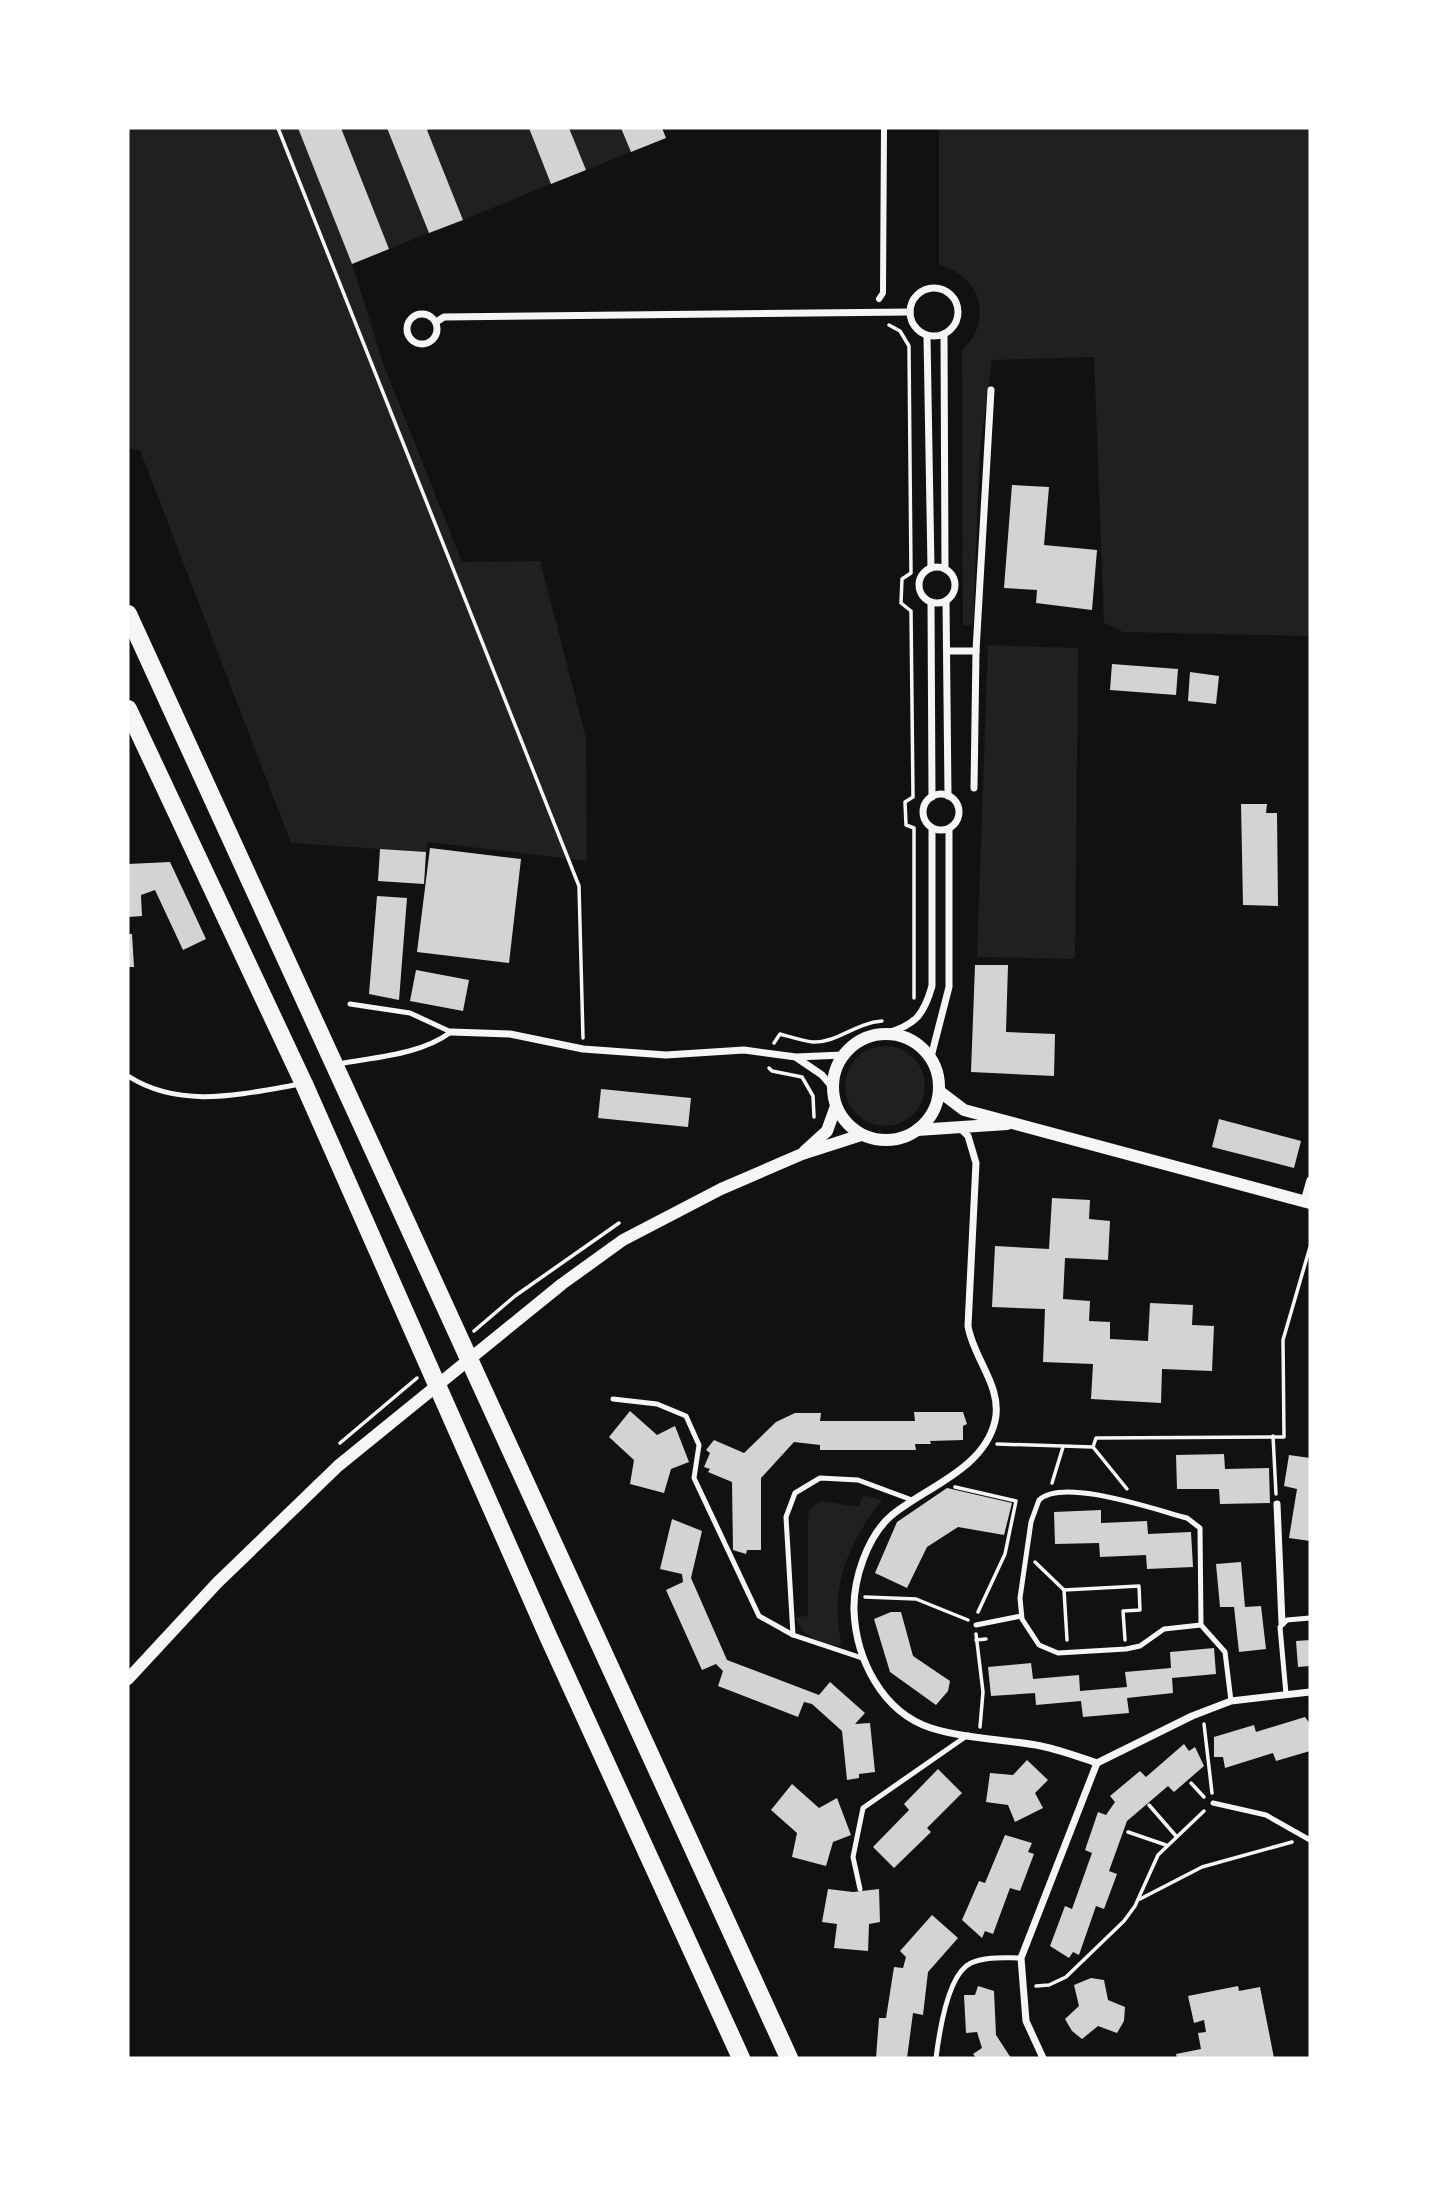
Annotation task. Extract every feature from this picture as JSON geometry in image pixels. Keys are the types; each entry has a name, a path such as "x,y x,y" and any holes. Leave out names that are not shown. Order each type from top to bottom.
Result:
{"highway":[{"path":"128,614 789,2058"},
{"path":"128,709 304,1083 548,1636 741,2058"}],"street":[{"path":"879,299 883,293 884,128"},
{"path":"925,289 947,290 956,302 958,316 952,328 943,334 927,335 914,326 909,312 914,298 925,289"},
{"path":"436,322 444,317 909,312"},
{"path":"415,315 429,315 436,322 438,331 429,343 418,344 407,332 409,322 415,315"},
{"path":"943,334 945,569"},
{"path":"927,335 931,568 919,582 921,594 931,602 946,601 952,596 955,585 951,574 945,569 931,568"},
{"path":"974,788 976,651 992,390"},
{"path":"946,601 948,796"},
{"path":"931,602 932,797 923,809 925,821 932,828 948,829 956,823 959,812 955,801 948,796 932,797"},
{"path":"947,651 976,651"},
{"path":"861,1135 846,1122 836,1106 833,1088 835,1070 843,1055 855,1043 889,1027 901,1029 925,1010 932,986 932,828"},
{"path":"916,1130 935,1108 939,1091 931,1058 948,987 948,829"},
{"path":"889,1027 912,1040 931,1058"},
{"path":"451,1032 510,1034 583,1049 666,1055 744,1050 796,1057 843,1055"},
{"path":"796,1057 822,1075 833,1088"},
{"path":"939,1091 961,1109 1307,1202 1310,1180"},
{"path":"802,1154 827,1131 836,1106"},
{"path":"128,1679 217,1583 338,1466 525,1313 623,1240 722,1189 802,1154 861,1135 894,1140 916,1130 1014,1124"},
{"path":"958,1126 968,1136 976,1163 968,1326 971,1342 997,1401 995,1423 973,1459 892,1516 877,1533 853,1595 855,1629 862,1658 890,1702 906,1715 930,1728 1043,1746 1097,1763"},
{"path":"1277,1504 1282,1623"},
{"path":"1043,2058 1026,2021 1021,1987 1021,1958 1097,1763 1203,1712 1231,1702 1310,1692"}],"lane":[{"path":"335,1064 408,1051 438,1042 451,1032 410,1013 350,1004"},
{"path":"128,1076 143,1085 191,1097 236,1095 304,1083"},
{"path":"613,1399 657,1404 686,1416 699,1445 694,1478 759,1616 793,1635 862,1658"},
{"path":"793,1635 786,1517 795,1493 820,1478 858,1480 915,1501"},
{"path":"1200,1625 1164,1629 1140,1646 1126,1649 1068,1653 1051,1652 1039,1645 1021,1616 1020,1598 1035,1507 1044,1496 1051,1493 1081,1492 1186,1518 1200,1528 1200,1625 1221,1644 1227,1658 1231,1702"},
{"path":"976,1625 1021,1616"},
{"path":"1286,1694 1282,1623 1310,1618"},
{"path":"860,1889 853,1857 863,1808 968,1735"},
{"path":"1213,1803 1266,1815 1310,1840"},
{"path":"936,2058 951,1986 960,1971 971,1963 989,1959 1021,1958"}],"path":[{"path":"278,128 579,886 583,1049"},
{"path":"883,325 900,331 909,346 911,573 902,579 901,603 911,611 913,797 905,802 906,825 914,828 914,1003"},
{"path":"774,1045 775,1038 780,1034 812,1042 825,1041 864,1022 889,1027"},
{"path":"769,1068 772,1071 802,1077 809,1085 815,1107 811,1126"},
{"path":"1093,1447 1096,1438 1284,1437 1283,1340 1310,1247"},
{"path":"1273,1436 1277,1504"},
{"path":"986,1437 998,1444 1093,1447"},
{"path":"1048,1492 1063,1447"},
{"path":"1093,1447 1128,1492"},
{"path":"943,1481 1016,1501 1005,1554 980,1603 976,1625 983,1692 980,1736"},
{"path":"1026,1553 1064,1590 1068,1653"},
{"path":"1064,1590 1139,1586 1140,1610 1123,1611 1126,1649"},
{"path":"853,1595 916,1600 976,1625"},
{"path":"976,1640 986,1639"},
{"path":"1203,1712 1213,1803"},
{"path":"1021,1987 1049,1986 1066,1977 1130,1913 1158,1855 1211,1805 1191,1783"},
{"path":"1149,1805 1176,1836"},
{"path":"1128,1832 1166,1845"},
{"path":"1138,1900 1202,1867 1282,1847 1302,1836"}],"shaded area":[{"path":"128,128 298,128 352,264 384,366 462,562 540,561 586,738 587,861 428,842 426,852 291,843 140,450 128,448"},
{"path":"341,128 387,128 429,233 389,249"},
{"path":"529,128 551,184 463,220 427,130"},
{"path":"569,128 621,128 631,152 586,170"},
{"path":"939,128 1310,128 1310,636 1123,632 1104,623 1094,357 992,360 980,448 973,625 963,625 962,350 978,326 980,313 978,300 965,279 939,265"},
{"path":"988,645 1078,648 1075,959 977,957"},
{"path":"885,1046 900,1049 913,1058 922,1071 925,1086 922,1101 913,1114 900,1123 885,1126 870,1123 857,1114 848,1101 845,1086 848,1071 857,1058 870,1049"},
{"path":"863,1495 882,1500 859,1533 844,1568 838,1605 842,1645 828,1644 801,1629 796,1617 808,1616 808,1517 810,1509 821,1501 859,1507"}],"building":[{"path":"298,128 341,128 389,249 352,264"},
{"path":"387,128 432,128 427,130 463,220 429,233"},
{"path":"529,128 569,128 586,170 551,184"},
{"path":"621,128 662,128 666,138 631,152"},
{"path":"1012,485 1049,487 1044,545 1097,550 1092,610 1036,603 1037,590 1004,588"},
{"path":"1112,664 1178,669 1176,695 1110,690"},
{"path":"1190,672 1219,676 1216,704 1188,701"},
{"path":"1241,804 1267,804 1266,813 1277,813 1278,906 1243,905"},
{"path":"430,848 521,859 509,963 417,952"},
{"path":"380,849 426,852 424,884 378,881"},
{"path":"170,862 206,939 183,950 155,890 141,895 142,916 128,917 128,864"},
{"path":"377,896 407,898 399,1000 369,994"},
{"path":"128,934 132,934 134,967 128,967"},
{"path":"975,965 1008,965 1006,1032 1055,1034 1054,1076 971,1072"},
{"path":"416,970 469,980 463,1011 410,1001"},
{"path":"601,1089 691,1098 688,1127 598,1118"},
{"path":"1219,1119 1301,1141 1294,1168 1212,1147"},
{"path":"1052,1198 1090,1200 1089,1219 1110,1221 1108,1260 1065,1258 1063,1299 1090,1301 1089,1321 1110,1322 1110,1339 1148,1341 1150,1303 1193,1305 1192,1325 1214,1326 1212,1371 1162,1369 1161,1403 1091,1399 1093,1364 1043,1362 1045,1309 992,1307 995,1246 1049,1249"},
{"path":"630,1411 657,1435 675,1426 689,1462 671,1469 664,1493 630,1484 634,1460 609,1437"},
{"path":"914,1412 963,1412 967,1424 963,1426 963,1440 915,1444 916,1450 820,1450 820,1445 794,1442 761,1478 761,1550 747,1550 746,1554 733,1550 732,1482 708,1472 710,1469 704,1467 710,1453 706,1450 714,1440 744,1453 776,1422 795,1413 821,1413 820,1421 915,1421"},
{"path":"1224,1454 1225,1469 1269,1468 1270,1503 1220,1504 1219,1489 1177,1489 1176,1455"},
{"path":"1289,1455 1310,1458 1310,1541 1289,1538 1297,1489 1284,1486"},
{"path":"947,1488 1012,1503 1004,1535 958,1527 927,1547 907,1588 875,1573 897,1522"},
{"path":"1101,1510 1101,1523 1147,1521 1148,1534 1191,1532 1193,1567 1147,1569 1146,1555 1100,1557 1099,1543 1055,1544 1054,1512"},
{"path":"672,1519 702,1531 691,1578 727,1660 819,1695 830,1682 865,1713 855,1724 870,1723 875,1772 859,1774 859,1778 847,1780 842,1731 812,1704 804,1702 798,1717 718,1686 723,1671 716,1664 702,1670 666,1590 683,1582 682,1574 660,1569"},
{"path":"1241,1562 1245,1607 1261,1606 1266,1649 1239,1652 1234,1607 1220,1607 1216,1564"},
{"path":"891,1612 901,1612 913,1656 950,1681 948,1691 936,1705 890,1672 874,1619"},
{"path":"1310,1640 1310,1666 1298,1667 1296,1641"},
{"path":"1214,1648 1216,1674 1172,1678 1173,1693 1127,1698 1129,1713 1083,1717 1081,1701 1036,1705 1035,1693 991,1696 988,1667 1031,1663 1033,1679 1079,1675 1080,1691 1127,1687 1125,1672 1171,1668 1170,1652"},
{"path":"1305,1717 1310,1724 1310,1751 1276,1761 1273,1753 1225,1768 1223,1757 1214,1757 1214,1737 1254,1725 1256,1732"},
{"path":"1184,1744 1189,1751 1195,1747 1204,1766 1174,1792 1168,1786 1127,1821 1109,1871 1117,1874 1104,1909 1096,1906 1079,1955 1073,1952 1069,1958 1050,1946 1065,1906 1072,1909 1092,1853 1085,1850 1098,1812 1106,1815 1115,1802 1110,1796 1140,1771 1146,1777"},
{"path":"1027,1760 1048,1780 1035,1793 1043,1808 1015,1822 1008,1805 986,1802 990,1773 1013,1775"},
{"path":"938,1769 962,1793 927,1828 931,1832 894,1868 873,1847 909,1810 904,1804"},
{"path":"792,1784 819,1808 837,1798 851,1835 833,1842 826,1866 792,1857 797,1833 771,1810"},
{"path":"1005,1835 1032,1843 1028,1852 1034,1854 1020,1891 1010,1888 993,1934 985,1931 982,1938 962,1920 979,1881 985,1883"},
{"path":"828,1889 853,1892 879,1889 880,1922 869,1924 868,1951 834,1948 837,1924 822,1922"},
{"path":"932,1915 958,1938 928,1972 923,2015 913,2013 907,2058 876,2058 879,2018 886,2018 894,1967 903,1968 906,1957 900,1951"},
{"path":"1091,1978 1104,1980 1108,2000 1125,2007 1124,2021 1117,2033 1098,2026 1082,2039 1072,2031 1065,2019 1079,2006 1074,1985"},
{"path":"978,1986 994,1991 996,2035 1011,2058 976,2058 973,2054 982,2048 977,2032 966,2033 964,1995 975,1995"},
{"path":"1238,1986 1239,1991 1260,1987 1274,2058 1177,2058 1176,2054 1201,2049 1198,2033 1206,2032 1204,2020 1194,2023 1188,1996"}]}
